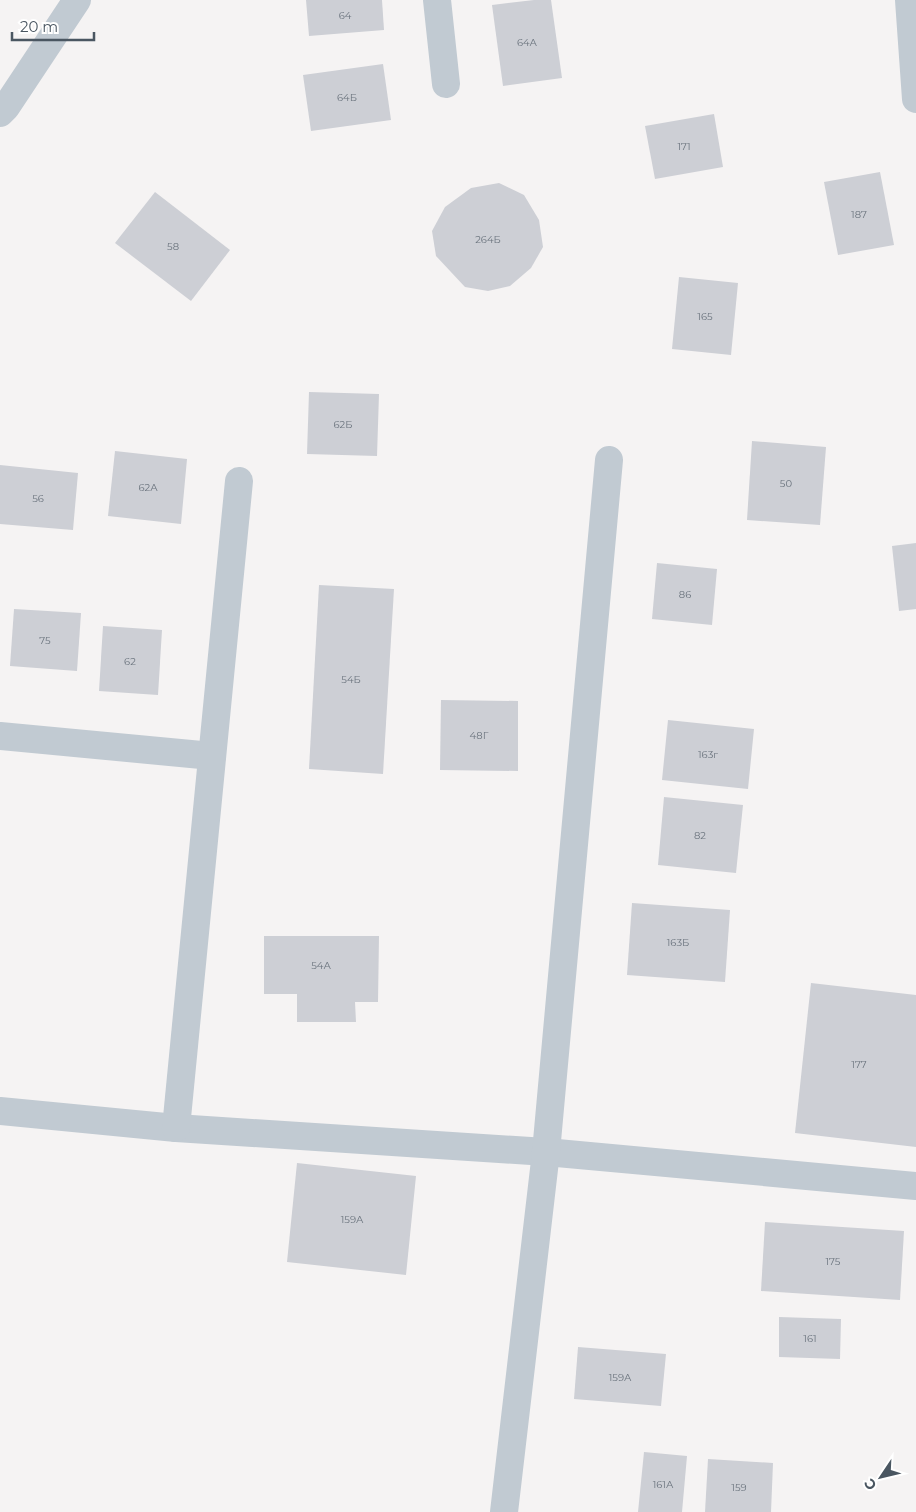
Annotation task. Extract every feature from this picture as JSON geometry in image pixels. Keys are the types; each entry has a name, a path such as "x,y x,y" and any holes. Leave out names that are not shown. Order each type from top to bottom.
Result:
{"street":[{"path":"0,113 6,107 77,0"},
{"path":"437,0 446,84"},
{"path":"909,0 916,99"},
{"path":"504,1512 546,1152 609,460"},
{"path":"176,1128 239,481"},
{"path":"0,736 212,756"},
{"path":"0,1111 176,1128 546,1152 916,1186"}],"building":[{"path":"306,0 382,0 384,30 309,36"},
{"path":"551,0 562,78 503,86 492,5"},
{"path":"383,64 391,120 311,131 303,75"},
{"path":"714,114 723,167 655,179 645,126"},
{"path":"880,172 894,245 838,255 824,182"},
{"path":"499,183 524,195 539,220 543,247 531,268 510,286 488,291 465,287 436,256 432,231 445,207 471,188"},
{"path":"155,192 230,250 191,301 115,243"},
{"path":"679,277 738,283 731,355 672,349"},
{"path":"309,392 379,394 377,456 307,454"},
{"path":"752,441 826,447 820,525 747,520"},
{"path":"115,451 187,459 181,524 108,516"},
{"path":"0,465 78,473 73,530 0,524"},
{"path":"916,543 916,609 899,611 892,546"},
{"path":"657,563 717,569 712,625 652,619"},
{"path":"319,585 394,589 383,774 309,769"},
{"path":"14,609 81,613 77,671 10,666"},
{"path":"103,626 162,630 158,695 99,691"},
{"path":"441,700 518,701 518,771 440,770"},
{"path":"668,720 754,729 748,789 662,780"},
{"path":"664,797 743,805 736,873 658,865"},
{"path":"632,903 730,910 725,982 627,975"},
{"path":"264,936 379,936 378,1002 355,1002 356,1022 297,1022 297,994 264,994"},
{"path":"811,983 916,995 916,1147 795,1133"},
{"path":"297,1163 416,1176 406,1275 287,1262"},
{"path":"765,1222 904,1231 900,1300 761,1291"},
{"path":"779,1317 841,1319 840,1359 779,1357"},
{"path":"578,1347 666,1354 661,1406 574,1399"},
{"path":"644,1452 687,1456 682,1512 638,1512"},
{"path":"708,1459 773,1463 771,1512 705,1512"}]}
